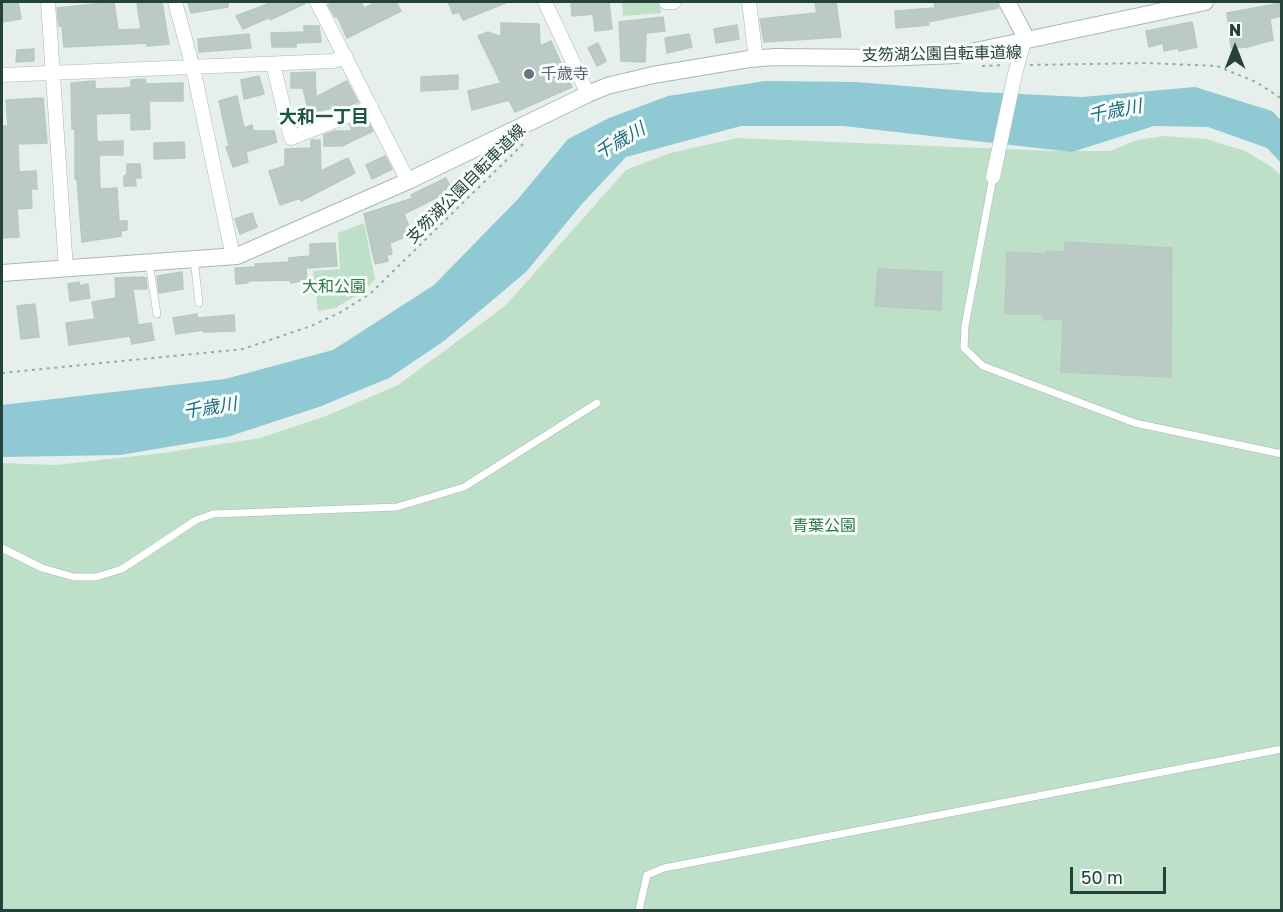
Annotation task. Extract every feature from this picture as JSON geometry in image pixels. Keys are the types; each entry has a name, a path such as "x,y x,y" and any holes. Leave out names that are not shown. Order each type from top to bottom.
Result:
{"street":[{"path":"48,2 66,269"},
{"path":"175,2 193,68 233,256"},
{"path":"317,2 408,181"},
{"path":"545,2 588,94"},
{"path":"666,2 674,2"},
{"path":"749,2 756,58"},
{"path":"993,177 1024,40 1023,32 1007,2"},
{"path":"2,273 233,256 408,181 588,94 608,86 653,75 756,58 957,55 1167,5 1205,2"},
{"path":"2,75 333,61 346,57"},
{"path":"273,64 291,138 371,107"}],"lane":[{"path":"993,177 965,326 964,348 983,366 1135,423 1281,454"},
{"path":"194,260 199,303"},
{"path":"149,263 157,314"},
{"path":"2,548 42,568 74,577 96,577 122,570 196,520 213,514 397,507 464,487 597,403"},
{"path":"639,910 647,875 664,868 1281,749"}],"path":[{"name":"支笏湖公園自転車道線","path":"973,66 1016,70 1147,63 1216,66 1256,82 1281,99"},
{"name":"支笏湖公園自転車道線","path":"2,373 243,349 311,326 341,312 370,293 528,139"}],"green space":[{"path":"622,2 660,2 661,13 623,16"},
{"name":"青葉公園","path":"1164,136 1206,139 1245,151 1272,167 1281,176 1281,910 2,910 2,463 56,465 163,453 260,438 326,416 398,385 505,306 626,170 670,153 737,138 1054,151 1110,151 1137,140"},
{"name":"大和公園","path":"364,223 375,279 361,293 335,308 318,311 313,271 340,269 338,233"}],"water":[{"name":"千歳川","path":"765,81 856,82 1082,97 1195,87 1272,111 1281,120 1281,163 1267,148 1208,127 1154,126 1072,152 843,126 741,126 626,157 581,205 526,272 444,341 389,378 319,407 227,437 120,455 2,457 2,405 225,379 333,350 434,285 518,199 568,139 609,118 668,96"}],"building":[{"path":"2,2 18,2 21,19 2,22"},
{"path":"114,2 118,30 141,29 137,3 162,2 169,44 64,47 57,8"},
{"path":"188,2 228,2 228,7 191,13"},
{"path":"273,2 308,2 270,20 270,17 243,29 236,16"},
{"path":"334,2 361,2 364,8 377,2 396,2 401,11 347,38 337,16 335,17 328,5"},
{"path":"448,2 508,2 463,20 459,12 453,14"},
{"path":"571,2 609,2 612,29 595,31 593,14 572,16"},
{"path":"836,2 841,37 764,42 760,19 817,13 815,3"},
{"path":"934,2 997,2 998,8 928,22 929,25 896,28 895,11 935,8"},
{"path":"1281,3 1281,16 1270,19 1273,40 1247,47 1231,48 1227,13"},
{"path":"663,17 665,31 646,33 645,62 621,61 619,22"},
{"path":"1192,22 1197,47 1179,51 1178,48 1164,51 1163,43 1149,47 1146,31"},
{"path":"501,23 539,24 540,46 551,41 572,87 515,112 509,100 472,110 468,91 501,83 478,36 488,32 501,37"},
{"path":"737,25 739,39 716,43 714,29"},
{"path":"304,26 319,26 321,42 296,43 296,47 272,47 271,33 304,32"},
{"path":"249,34 251,48 199,52 198,39"},
{"path":"689,34 692,47 667,53 665,38"},
{"path":"598,43 606,61 597,66 588,48"},
{"path":"34,49 34,61 16,62 17,50"},
{"path":"315,72 316,97 347,81 358,102 344,108 344,105 316,112 317,118 311,121 303,88 291,88 291,73"},
{"path":"458,75 458,89 421,91 421,77"},
{"path":"259,76 264,94 244,99 241,80"},
{"path":"145,79 146,84 183,83 183,101 149,101 150,129 131,130 131,113 96,114 97,142 123,141 123,155 99,155 100,189 117,188 119,221 127,221 127,230 121,231 121,236 82,242 77,179 75,179 75,129 72,129 71,83 95,81 95,89 125,88 131,87 131,80"},
{"path":"237,96 244,128 252,125 253,131 274,131 277,142 246,152 248,162 233,167 226,147 229,146 219,101"},
{"path":"43,98 47,143 18,144 19,172 36,171 37,189 31,189 32,208 17,209 19,237 2,238 2,126 8,126 6,100"},
{"path":"366,119 373,131 342,146 324,146 324,135 335,131 352,131 350,125"},
{"path":"311,140 320,140 321,171 348,158 355,173 301,201 300,198 280,205 269,171 285,166 285,149 311,148"},
{"path":"184,142 185,158 154,159 154,143"},
{"path":"385,156 392,169 372,179 366,165"},
{"path":"127,164 140,164 141,178 135,178 136,186 124,186"},
{"path":"446,178 452,190 404,214 412,234 390,243 392,254 387,255 388,261 375,264 364,214 413,198 411,195"},
{"path":"252,213 257,227 240,234 235,219"},
{"path":"1065,242 1172,248 1171,377 1061,372 1063,319 1044,320 1043,314 1005,314 1007,252 1046,254 1046,251 1065,252"},
{"path":"335,243 337,266 306,268 307,280 291,283 290,280 248,281 248,283 236,284 235,268 289,262 289,258 310,256 310,244"},
{"path":"878,269 942,272 941,310 875,306"},
{"path":"182,272 183,289 159,293 157,276"},
{"path":"115,278 146,278 147,289 133,289 138,325 151,323 154,340 132,344 130,336 69,345 66,323 95,319 92,302 116,298"},
{"path":"79,282 80,286 88,284 90,298 70,301 68,284"},
{"path":"35,304 39,337 21,339 17,306"},
{"path":"197,314 197,318 234,315 235,331 203,332 203,330 176,334 173,318"}],"place":[{"name":"千歳寺","path":"529,74"}],"district":[{"name":"大和一丁目","path":"324,117"}]}
